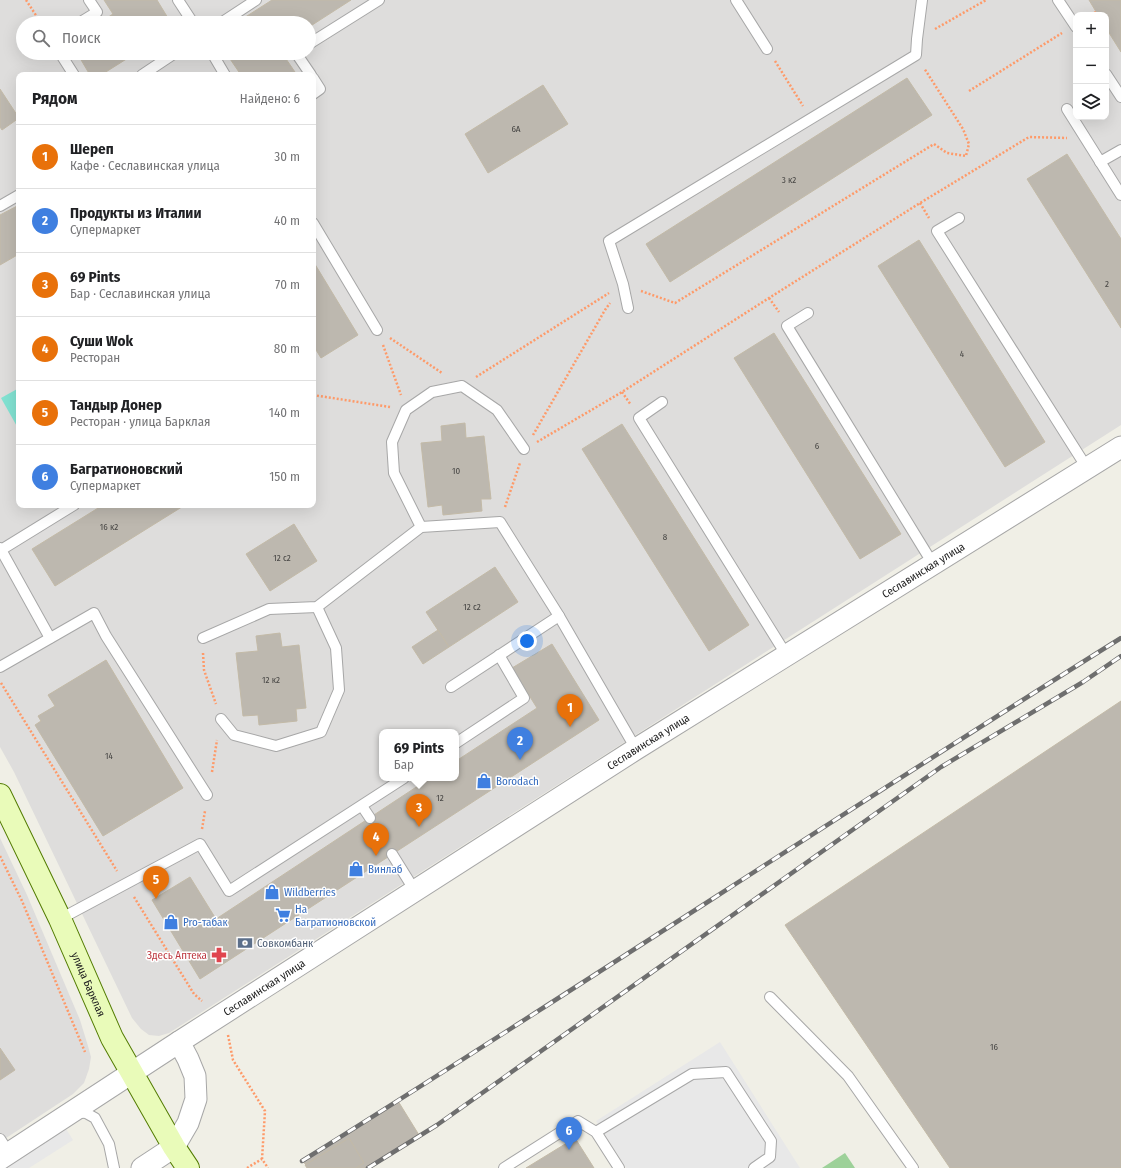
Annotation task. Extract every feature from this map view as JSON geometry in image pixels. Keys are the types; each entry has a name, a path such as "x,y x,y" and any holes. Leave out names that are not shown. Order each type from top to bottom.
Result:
{"main road":[{"name":"улица Барклая","path":"0,795 60,919 112,1038 174,1147 188,1168"}],"street":[{"name":"Сеславинская улица","path":"3,1151 74,1112 131,1072 636,750 1121,447"},
{"path":"142,1168 174,1147 188,1123 196,1099 195,1076 179,1042"}],"lane":[{"path":"89,0 97,12 90,16"},
{"path":"178,0 188,16"},
{"path":"232,16 256,0"},
{"path":"316,40 378,0"},
{"path":"736,0 767,49"},
{"path":"628,308 623,284 609,240 916,56 922,0"},
{"path":"1058,0 1073,23"},
{"path":"64,60 72,72"},
{"path":"146,72 164,60"},
{"path":"216,60 223,72"},
{"path":"301,60 309,72"},
{"path":"1109,79 1121,97"},
{"path":"316,83 320,90 316,92"},
{"path":"1067,110 1121,194"},
{"path":"1100,162 1121,150"},
{"path":"0,206 16,197"},
{"path":"959,218 937,231 1087,468"},
{"path":"316,227 377,330"},
{"path":"808,313 788,326 934,564"},
{"path":"421,527 394,473 392,442 406,410 432,392 462,386 497,410 524,449"},
{"path":"662,402 639,418 786,656"},
{"path":"50,638 1,549 69,508"},
{"path":"203,638 269,609 317,607 421,527 500,522 559,616 636,750"},
{"path":"221,719 234,736 276,746 321,732 339,690 336,648 317,607"},
{"path":"0,667 94,613 106,636 208,795"},
{"path":"451,687 559,616"},
{"path":"459,741 524,698 499,655"},
{"path":"60,919 200,844 230,891 400,781"},
{"path":"362,806 370,818"},
{"path":"392,854 415,891"},
{"path":"770,996 848,1076 913,1168"},
{"path":"596,1132 692,1074 726,1072 771,1141 770,1157 754,1168"},
{"path":"74,1112 86,1113 95,1118 109,1144 114,1168"},
{"path":"504,1168 578,1121 596,1132 618,1168"}],"path":[{"path":"26,0 36,16"},
{"path":"917,39 986,0"},
{"path":"969,92 1073,27"},
{"path":"767,49 810,119"},
{"path":"623,284 675,303 934,144 947,153 966,156 969,144 963,129 916,56"},
{"path":"524,449 622,392 913,207 1029,137 1085,139"},
{"path":"377,330 462,386 623,284"},
{"path":"500,522 524,449 605,310 623,284"},
{"path":"316,395 406,410 377,330"},
{"path":"203,638 204,670 221,719"},
{"path":"0,682 194,994 208,1005 228,1036 233,1060 265,1111 262,1159 268,1168"},
{"path":"0,856 22,901 86,1052"},
{"path":"247,1168 262,1159"}],"shaded area":[{"path":"0,0 1121,0 1121,425 169,1033 159,1036 149,1035 141,1029 132,1018 14,772 0,747"},
{"path":"16,390 16,425 1,398"},
{"path":"0,838 27,895 80,1020 91,1057 84,1083 73,1094 0,1142"},
{"path":"720,1042 800,1168 626,1168 596,1121"},
{"path":"66,1129 73,1140 29,1168 5,1168"}],"green space":[{"path":"845,1153 855,1168 822,1168"}],"building":[{"path":"104,0 157,0 167,16 110,16 113,14"},
{"path":"272,0 351,0 316,22 316,16 247,16"},
{"path":"1089,0 1121,0 1121,52 1109,33 1109,12 1096,12"},
{"path":"81,60 125,60 106,72 88,72"},
{"path":"231,60 287,60 295,72 239,72"},
{"path":"907,78 932,115 670,282 646,244"},
{"path":"543,85 568,124 488,173 465,134"},
{"path":"0,89 16,113 16,120 2,130 0,127"},
{"path":"1067,154 1121,239 1121,328 1027,179"},
{"path":"16,207 16,256 0,265 0,215"},
{"path":"919,240 1045,442 1005,467 878,266"},
{"path":"316,266 358,335 321,358 316,350"},
{"path":"774,333 901,534 860,559 734,358"},
{"path":"465,423 466,438 484,436 491,499 481,499 482,511 443,515 442,505 428,507 421,443 442,441 441,426"},
{"path":"622,424 749,625 709,651 582,449"},
{"path":"98,508 180,508 55,586 32,549"},
{"path":"294,524 317,561 270,591 246,554"},
{"path":"495,567 518,602 449,647 426,612"},
{"path":"438,630 449,647 423,664 412,647"},
{"path":"280,633 282,647 299,645 306,708 296,709 297,721 259,725 258,715 243,716 236,653 258,651 256,636"},
{"path":"552,644 599,720 200,979 152,900 190,877 216,919 425,781 459,781 459,759 537,708 512,668"},
{"path":"106,660 183,788 103,836 35,725 41,721 38,716 55,706 48,695"},
{"path":"1121,701 1121,1168 950,1168 785,925"},
{"path":"0,1048 15,1070 0,1080"},
{"path":"398,1101 419,1135 367,1168 308,1168 303,1161"},
{"path":"349,1138 364,1163 356,1168 307,1168 305,1165"},
{"path":"575,1138 594,1168 526,1168"}],"railway":[{"path":"302,1161 1121,638"},
{"path":"368,1168 437,1125 941,767 1083,682 1121,656"}],"place":[{"name":"Шереп","path":"570,727"},
{"name":"Продукты из Италии","path":"520,760"},
{"name":"Borodach","path":"484,781"},
{"name":"69 Pints","path":"419,827"},
{"name":"Суши Wok","path":"376,856"},
{"name":"Винлаб","path":"356,869"},
{"name":"Wildberries","path":"272,892"},
{"name":"Тандыр Донер","path":"156,899"},
{"name":"На Багратионовской","path":"283,915"},
{"name":"Pro-табак","path":"171,922"},
{"name":"Совкомбанк","path":"245,943"},
{"name":"Здесь Аптека","path":"219,955"},
{"name":"Багратионовский","path":"569,1150"}]}
